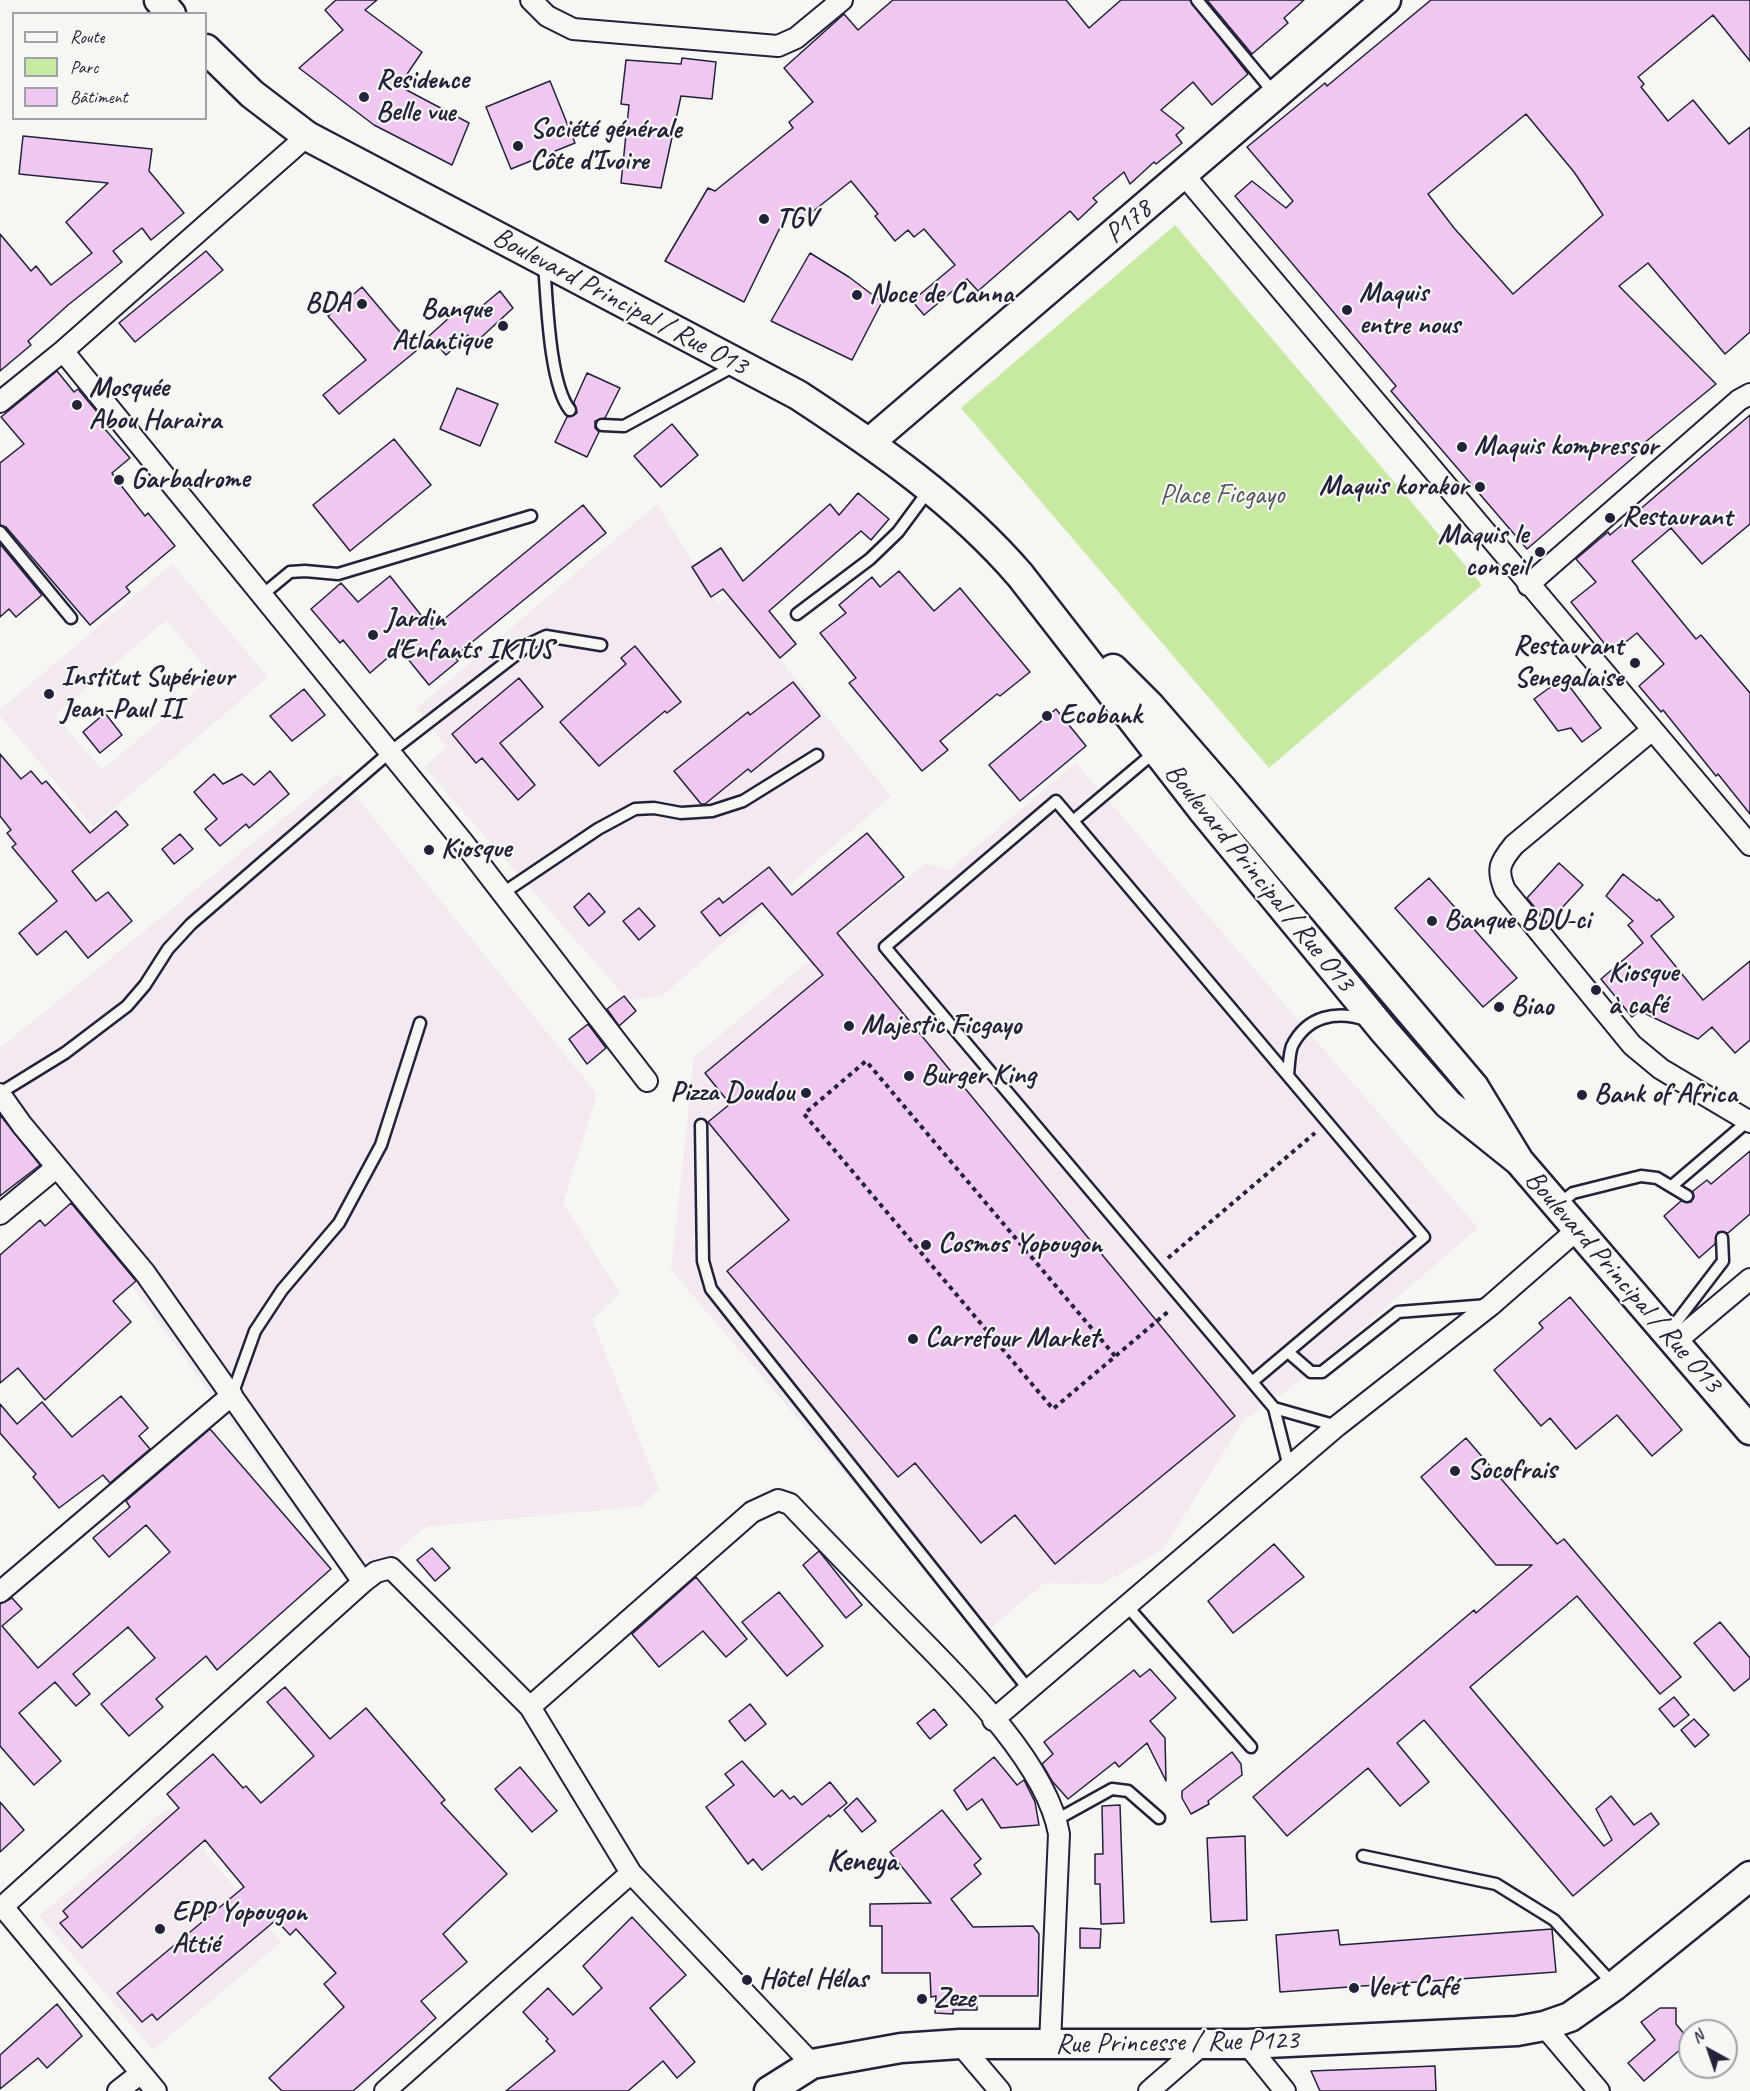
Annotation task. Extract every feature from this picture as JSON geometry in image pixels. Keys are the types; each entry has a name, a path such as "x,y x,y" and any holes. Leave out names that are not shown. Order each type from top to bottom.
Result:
{"main road":[{"path":"159,0 169,12"},
{"name":"P178","path":"870,442 1386,0"},
{"name":"Boulevard Principal / Rue O13","path":"207,50 252,94 307,136 798,395 870,442 931,488 992,542 1020,575 1156,751 1385,1032 1448,1104 1520,1161"},
{"name":"Boulevard Principal / Rue O13","path":"1020,575 1150,706 1222,789 1474,1087 1520,1161 1750,1430"},
{"name":"Rue Princesse / Rue P123","path":"812,2064 901,2048 960,2044 1247,2044 1517,2031 1544,2026 1569,2017 1614,1986 1750,1876"},
{"path":"769,2091 812,2064"}],"street":[{"path":"531,0 547,16 573,29 778,46 787,44 842,0"},
{"path":"0,402 63,351 307,136"},
{"path":"1184,175 1750,846"},
{"path":"63,351 503,893 647,1081"},
{"path":"1528,585 1739,400 1750,394"},
{"path":"1652,730 1514,845 1502,859 1499,875 1505,890 1632,1045 1661,1069 1749,1122"},
{"path":"0,1094 145,1273 363,1582"},
{"path":"0,1214 57,1167"},
{"path":"993,1720 1337,1426 1491,1305 1578,1229"},
{"path":"1671,1337 1750,1279"},
{"path":"0,1592 232,1395"},
{"path":"530,1707 752,1512 778,1500 790,1504 955,1674 1021,1753 1056,1820 1059,1834 1050,2044"},
{"path":"156,2091 1,1908 363,1582 376,1572 391,1568 530,1707 631,1873 812,2064"},
{"path":"385,2091 631,1873"},
{"path":"1544,2026 1599,2091"},
{"path":"960,2044 1000,2091"},
{"path":"1247,2044 1285,2091"},
{"path":"1149,2091 1202,2045"},
{"path":"118,2091 141,2073"}],"lane":[{"path":"1197,0 1276,96"},
{"path":"544,263 554,361 561,395 570,410"},
{"path":"602,425 624,426 738,363"},
{"path":"797,614 870,559 898,532 931,488"},
{"path":"261,596 290,572 338,574 531,516"},
{"path":"0,532 71,618"},
{"path":"0,1094 65,1053 127,1006 146,986 168,949 191,924 390,752 539,639 546,636 601,645"},
{"path":"1073,821 1156,751"},
{"path":"503,893 598,829 635,809 654,808 681,813 712,812 743,801 817,755"},
{"path":"1252,1382 1424,1237 1056,801 885,946 1182,1300 1274,1408 1289,1467"},
{"path":"1288,1075 1292,1048 1312,1022 1328,1015 1347,1015 1364,1020 1385,1032"},
{"path":"232,1395 255,1331 282,1290 339,1223 381,1144 420,1023"},
{"path":"1673,1185 1749,1122"},
{"path":"701,1125 703,1261 711,1289 1029,1690"},
{"path":"1558,1205 1573,1193 1641,1176 1657,1178 1673,1185 1687,1196"},
{"path":"1671,1337 1723,1261 1722,1238"},
{"path":"1288,1352 1311,1372 1322,1372 1398,1312 1491,1305"},
{"path":"1274,1408 1337,1426"},
{"path":"1127,1606 1251,1747"},
{"path":"1056,1820 1112,1789 1128,1791 1159,1818"},
{"path":"1363,1856 1496,1884 1554,1920 1614,1986"}],"path":[{"path":"1115,1356 866,1061 804,1114 1053,1409 1182,1300"},
{"path":"1156,1268 1328,1122"}],"shaded area":[{"path":"657,504 718,603 729,597 891,796 662,996 628,1000 424,767 447,747 416,709"},
{"name":"Institut Supérieur Jean-Paul II","path":"172,564 268,677 93,826 0,716 0,710","holes":["166,620 213,676 102,770 55,715"]},
{"path":"1076,763 1478,1228 1311,1372 1270,1403 1245,1418 1163,1549 1102,1584 1044,1583 983,1635 671,1270 694,1057 925,864 949,870"},
{"path":"338,774 597,1094 563,1203 620,1294 592,1320 659,1489 642,1506 425,1527 353,1590 0,1104 0,1048"},
{"name":"EPP Yopougon Attié","path":"168,1808 281,1942 153,2050 39,1916"}],"green space":[{"name":"Place Ficgayo","path":"1175,225 1482,585 1269,768 961,408"}],"building":[{"path":"336,0 377,0 365,10 422,52 399,86 469,123 452,165 374,125 299,68 343,30 325,10"},
{"path":"893,0 1066,0 1089,28 1121,0 1190,0 1248,74 1212,105 1193,82 1161,110 1184,128 1176,135 1182,143 1156,164 1154,162 1130,184 1124,172 1093,198 1097,202 1078,220 1070,211 978,291 967,279 924,315 912,301 955,265 924,229 914,237 908,230 895,241 875,216 878,214 851,181 801,221 790,207 744,302 665,261 708,188 715,191 793,128 789,122 813,102 784,68 844,14 858,30"},
{"path":"1207,0 1304,0 1284,18 1288,23 1252,54"},
{"path":"1431,0 1750,0 1750,61 1713,15 1638,77 1644,84 1641,87 1668,121 1693,100 1729,144 1750,127 1750,332 1725,354 1648,263 1619,286 1716,384 1632,453 1635,456 1527,549 1391,391 1396,386 1235,196 1252,181 1286,208 1293,201 1247,147 1325,83 1327,86","holes":["1526,114 1574,172 1603,215 1513,294 1454,228 1428,194"]},
{"path":"682,58 716,62 712,99 681,96 661,188 621,183 629,105 621,104 626,60 681,64"},
{"path":"550,81 575,143 511,169 486,107"},
{"path":"23,136 152,149 149,171 184,213 151,240 142,228 113,251 122,262 68,305 28,341 31,345 0,371 0,234 31,271 36,266 51,285 92,253 66,222 108,183 19,174"},
{"path":"206,251 223,270 135,342 119,323"},
{"path":"810,253 849,277 882,302 852,360 771,321"},
{"path":"362,287 416,351 339,414 323,395 366,360 328,316"},
{"path":"500,291 513,308 475,343 468,335 446,355 429,336 461,307 470,316"},
{"path":"57,371 74,392 78,389 108,425 104,428 130,458 112,473 145,516 148,513 175,546 126,587 130,592 90,625 6,527 0,525 0,463 24,444 1,417"},
{"path":"587,373 620,388 605,418 595,421 595,428 599,432 587,457 555,442 567,417 577,413 574,402"},
{"path":"457,388 498,404 480,446 440,429"},
{"path":"1750,415 1750,524 1702,564 1671,528 1632,561 1696,639 1701,635 1750,693 1750,814 1663,710 1661,712 1639,686 1664,664 1637,633 1612,653 1571,602 1596,582 1576,559 1608,532 1610,535"},
{"path":"672,424 698,455 661,487 634,456"},
{"path":"394,439 431,485 350,551 313,505"},
{"path":"858,493 889,519 871,540 861,531 769,611 796,644 780,658 723,589 711,597 692,567 721,548 743,581 830,504 839,515"},
{"path":"583,505 606,533 455,656 458,661 429,685 399,648 370,673 343,640 340,643 311,609 341,583 358,602 390,576 432,629"},
{"path":"0,544 42,595 16,617 9,609 0,617"},
{"path":"899,571 934,611 960,588 1030,672 1000,696 997,694 940,741 948,750 922,771 849,683 856,678 820,633 846,613 839,605 872,577 880,587"},
{"path":"635,646 681,702 667,713 665,711 599,766 560,722 626,664 621,658"},
{"path":"519,678 543,707 500,743 535,785 518,800 482,758 476,763 452,734"},
{"path":"1563,678 1601,728 1582,742 1571,728 1558,731 1534,699"},
{"path":"793,682 820,716 751,772 748,769 705,804 701,804 674,771 748,712 750,715"},
{"path":"304,689 325,715 292,741 270,716"},
{"path":"1056,709 1086,746 1020,801 989,765"},
{"path":"105,713 122,735 100,753 83,732"},
{"path":"0,754 21,779 31,771 42,784 46,781 90,833 116,811 128,825 72,871 96,901 108,892 132,921 88,958 66,931 37,955 19,933 57,901 12,847 16,844 7,833 11,830 0,816"},
{"path":"270,771 289,794 249,828 246,824 220,846 205,829 217,819 194,792 214,774 223,784 242,774 254,785"},
{"name":"Cosmos Yopougon","path":"867,833 904,877 837,933 1235,1416 1055,1564 1015,1515 981,1543 915,1463 898,1477 727,1271 789,1220 708,1122 730,1104 705,1073 823,975 762,903 720,936 701,912 719,898 723,903 769,867 792,895"},
{"path":"180,834 193,849 174,864 162,849"},
{"path":"1559,863 1583,885 1548,923 1527,898"},
{"path":"1623,874 1657,901 1659,899 1674,917 1651,936 1703,1000 1750,961 1750,1040 1735,1053 1712,1027 1698,1039 1640,1011 1632,1017 1601,979 1643,943 1628,925 1633,921 1606,896"},
{"path":"1429,878 1517,978 1483,1007 1395,908"},
{"path":"589,893 605,912 589,926 574,907"},
{"path":"639,908 655,926 639,940 623,921"},
{"path":"624,996 636,1011 619,1026 607,1009"},
{"path":"588,1024 606,1048 587,1064 569,1039"},
{"path":"0,1115 40,1165 0,1196"},
{"path":"1750,1151 1750,1214 1728,1233 1718,1232 1715,1244 1699,1258 1664,1216 1681,1201 1691,1202 1694,1197 1693,1191 1707,1180 1711,1184"},
{"path":"71,1203 136,1281 113,1301 131,1322 45,1400 18,1368 0,1383 0,1255 40,1220 45,1226"},
{"path":"1570,1297 1682,1430 1652,1456 1617,1415 1576,1449 1550,1418 1541,1426 1494,1370 1543,1328 1539,1323"},
{"path":"121,1396 148,1428 139,1436 150,1449 110,1483 103,1475 59,1508 33,1477 36,1474 0,1433 0,1404 17,1424 42,1402 72,1437"},
{"path":"210,1429 331,1569 217,1670 206,1656 156,1699 163,1707 129,1736 101,1704 155,1658 128,1627 73,1674 90,1694 76,1706 55,1682 19,1713 61,1761 34,1785 0,1746 0,1604 12,1598 22,1609 2,1626 38,1668 170,1552 146,1525 109,1557 93,1538 130,1507 126,1501"},
{"path":"1466,1438 1557,1544 1564,1539 1681,1677 1660,1694 1577,1596 1470,1687 1604,1846 1612,1840 1596,1809 1611,1796 1634,1825 1651,1813 1659,1824 1573,1896 1424,1720 1397,1743 1429,1782 1400,1806 1368,1768 1287,1836 1253,1797 1474,1610 1476,1613 1532,1565 1496,1565 1421,1477"},
{"path":"1274,1544 1304,1577 1233,1633 1208,1601"},
{"path":"432,1548 450,1568 435,1581 417,1560"},
{"path":"819,1551 862,1605 846,1618 803,1565"},
{"path":"696,1577 747,1639 726,1657 703,1631 659,1667 632,1634"},
{"path":"779,1592 823,1646 787,1676 742,1622"},
{"path":"1720,1622 1750,1658 1750,1678 1734,1691 1694,1643"},
{"path":"1150,1669 1176,1698 1150,1721 1165,1738 1166,1781 1147,1743 1119,1767 1115,1762 1068,1799 1052,1781 1042,1764 1053,1754 1044,1742 1134,1670 1140,1677"},
{"path":"285,1687 330,1739 366,1708 445,1800 441,1803 507,1874 443,1934 467,1962 421,2001 436,2018 353,2091 282,2091 269,2078 344,2007 324,1984 336,1973 296,1929 290,1935 276,1920 157,2020 152,2014 142,2022 117,1993 244,1887 205,1840 82,1948 60,1923 68,1917 63,1911 179,1808 167,1794 213,1754 243,1788 246,1786 261,1803 314,1756 267,1702"},
{"path":"1674,1697 1689,1715 1674,1727 1659,1709"},
{"path":"750,1704 766,1724 745,1741 729,1721"},
{"path":"934,1709 947,1725 930,1739 917,1723"},
{"path":"1694,1719 1709,1735 1695,1747 1681,1730"},
{"path":"1232,1752 1241,1764 1242,1775 1208,1801 1209,1804 1191,1814 1182,1798 1182,1791"},
{"path":"994,1757 1017,1785 1024,1780 1035,1802 1039,1825 1001,1828 982,1799 967,1810 954,1790"},
{"path":"742,1761 774,1797 782,1790 790,1799 794,1796 802,1805 830,1782 847,1803 762,1870 753,1859 748,1864 706,1807 734,1785 725,1774"},
{"path":"520,1767 557,1811 532,1832 495,1789"},
{"path":"857,1798 876,1821 862,1832 844,1810"},
{"path":"0,1802 24,1830 0,1852"},
{"path":"1120,1805 1124,1923 1101,1924 1100,1884 1095,1884 1095,1854 1103,1854 1102,1806"},
{"path":"942,1810 981,1859 974,1865 981,1874 951,1899 973,1927 1033,1926 1039,1934 1038,1996 977,1996 977,2010 953,2010 953,2014 935,2013 936,1996 931,1997 930,1973 882,1973 882,1926 870,1926 870,1904 931,1903 890,1852"},
{"path":"1245,1836 1247,1920 1211,1922 1207,1838"},
{"path":"632,1917 686,1975 650,2008 695,2062 677,2078 663,2061 628,2091 506,2091 555,2051 546,2041 548,2039 523,2012 548,1988 573,2015 602,1988 583,1966"},
{"path":"1080,1928 1101,1929 1100,1948 1080,1948"},
{"path":"1552,1929 1556,1972 1280,1992 1276,1935 1338,1930 1340,1945"},
{"path":"57,2004 82,2036 47,2068 38,2058 0,2089 0,2055"},
{"path":"1660,2008 1676,2008 1678,2051 1644,2081 1628,2063 1655,2040 1641,2022"},
{"path":"1435,2066 1436,2091 1320,2091 1311,2071"}],"place":[{"name":"Residence Belle vue","path":"364,97"},
{"name":"Société générale Côte d’Ivoire","path":"518,146"},
{"name":"TGV","path":"764,219"},
{"name":"Noce de Canna","path":"857,295"},
{"name":"BDA","path":"362,304"},
{"name":"Maquis entre nous","path":"1347,310"},
{"name":"Banque Atlantique","path":"503,326"},
{"name":"Mosquée Abou Haraira","path":"77,405"},
{"name":"Maquis kompressor","path":"1462,447"},
{"name":"Garbadrome","path":"119,480"},
{"name":"Maquis korakor","path":"1480,487"},
{"name":"Restaurant","path":"1610,518"},
{"name":"Maquis le conseil","path":"1540,552"},
{"name":"Jardin d'Enfants IKTUS","path":"373,635"},
{"name":"Restaurant Senegalaise","path":"1635,663"},
{"name":"Institut Supérieur Jean-Paul II","path":"49,694"},
{"name":"Ecobank","path":"1047,716"},
{"name":"Kiosque","path":"429,850"},
{"name":"Banque BDU-ci","path":"1432,921"},
{"name":"Kiosque à café","path":"1596,990"},
{"name":"Biao","path":"1499,1007"},
{"name":"Majestic Ficgayo","path":"849,1026"},
{"name":"Burger King","path":"909,1076"},
{"name":"Pizza Doudou","path":"806,1093"},
{"name":"Bank of Africa","path":"1582,1095"},
{"name":"Cosmos Yopougon","path":"926,1245"},
{"name":"Carrefour Market","path":"913,1339"},
{"name":"Socofrais","path":"1455,1471"},
{"name":"EPP Yopougon Attié","path":"160,1929"},
{"name":"Hôtel Hélas","path":"747,1980"},
{"name":"Vert Café","path":"1354,1988"},
{"name":"Zeze","path":"922,1999"}],"district":[{"name":"Keneya","path":"862,1862"}]}
